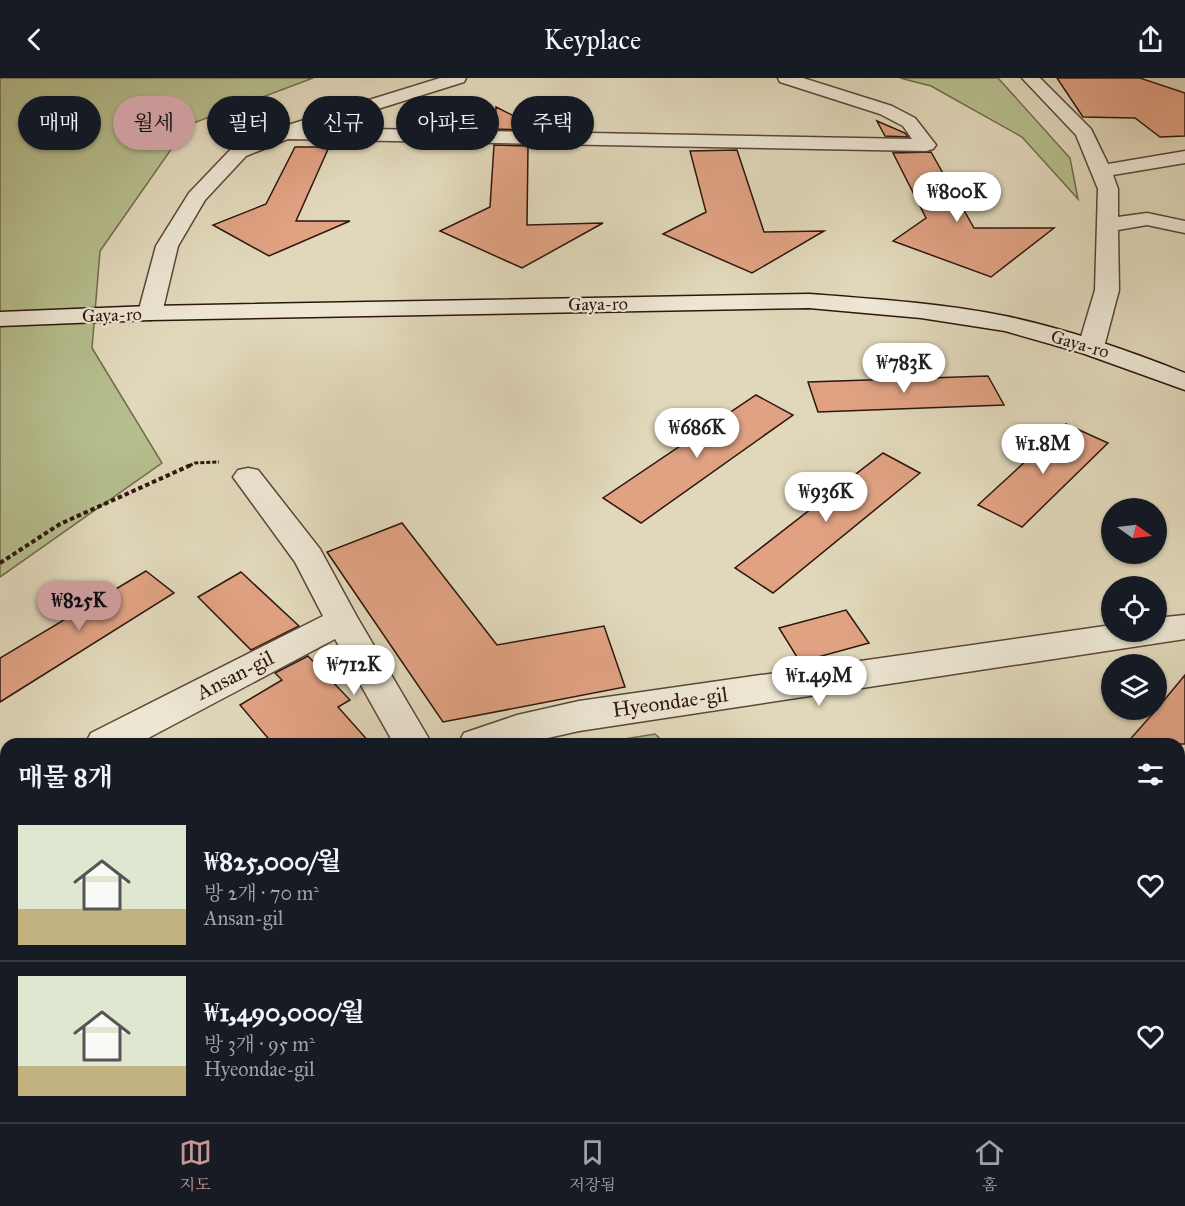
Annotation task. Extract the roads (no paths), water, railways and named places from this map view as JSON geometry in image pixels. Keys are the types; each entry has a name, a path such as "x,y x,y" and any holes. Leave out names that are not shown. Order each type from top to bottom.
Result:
{"street":[{"path":"290,131 458,78"},
{"path":"290,133 926,145 909,122 886,110 786,78"},
{"path":"1030,78 1084,133 1108,189 1107,290 1090,347"},
{"path":"150,313 167,246 195,197 239,152 244,150"},
{"path":"1102,171 1185,157"},
{"path":"1108,225 1147,219 1185,227"},
{"name":"Gaya-ro","path":"0,319 150,313 809,301 892,308 1031,330 1121,356 1185,382"},
{"path":"248,477 309,556 342,621 410,738"},
{"name":"Ansan-gil","path":"115,738 342,621"},
{"path":"1167,629 1185,627"},
{"name":"Hyeondae-gil","path":"494,738 517,730 579,716 1101,639"}]}
